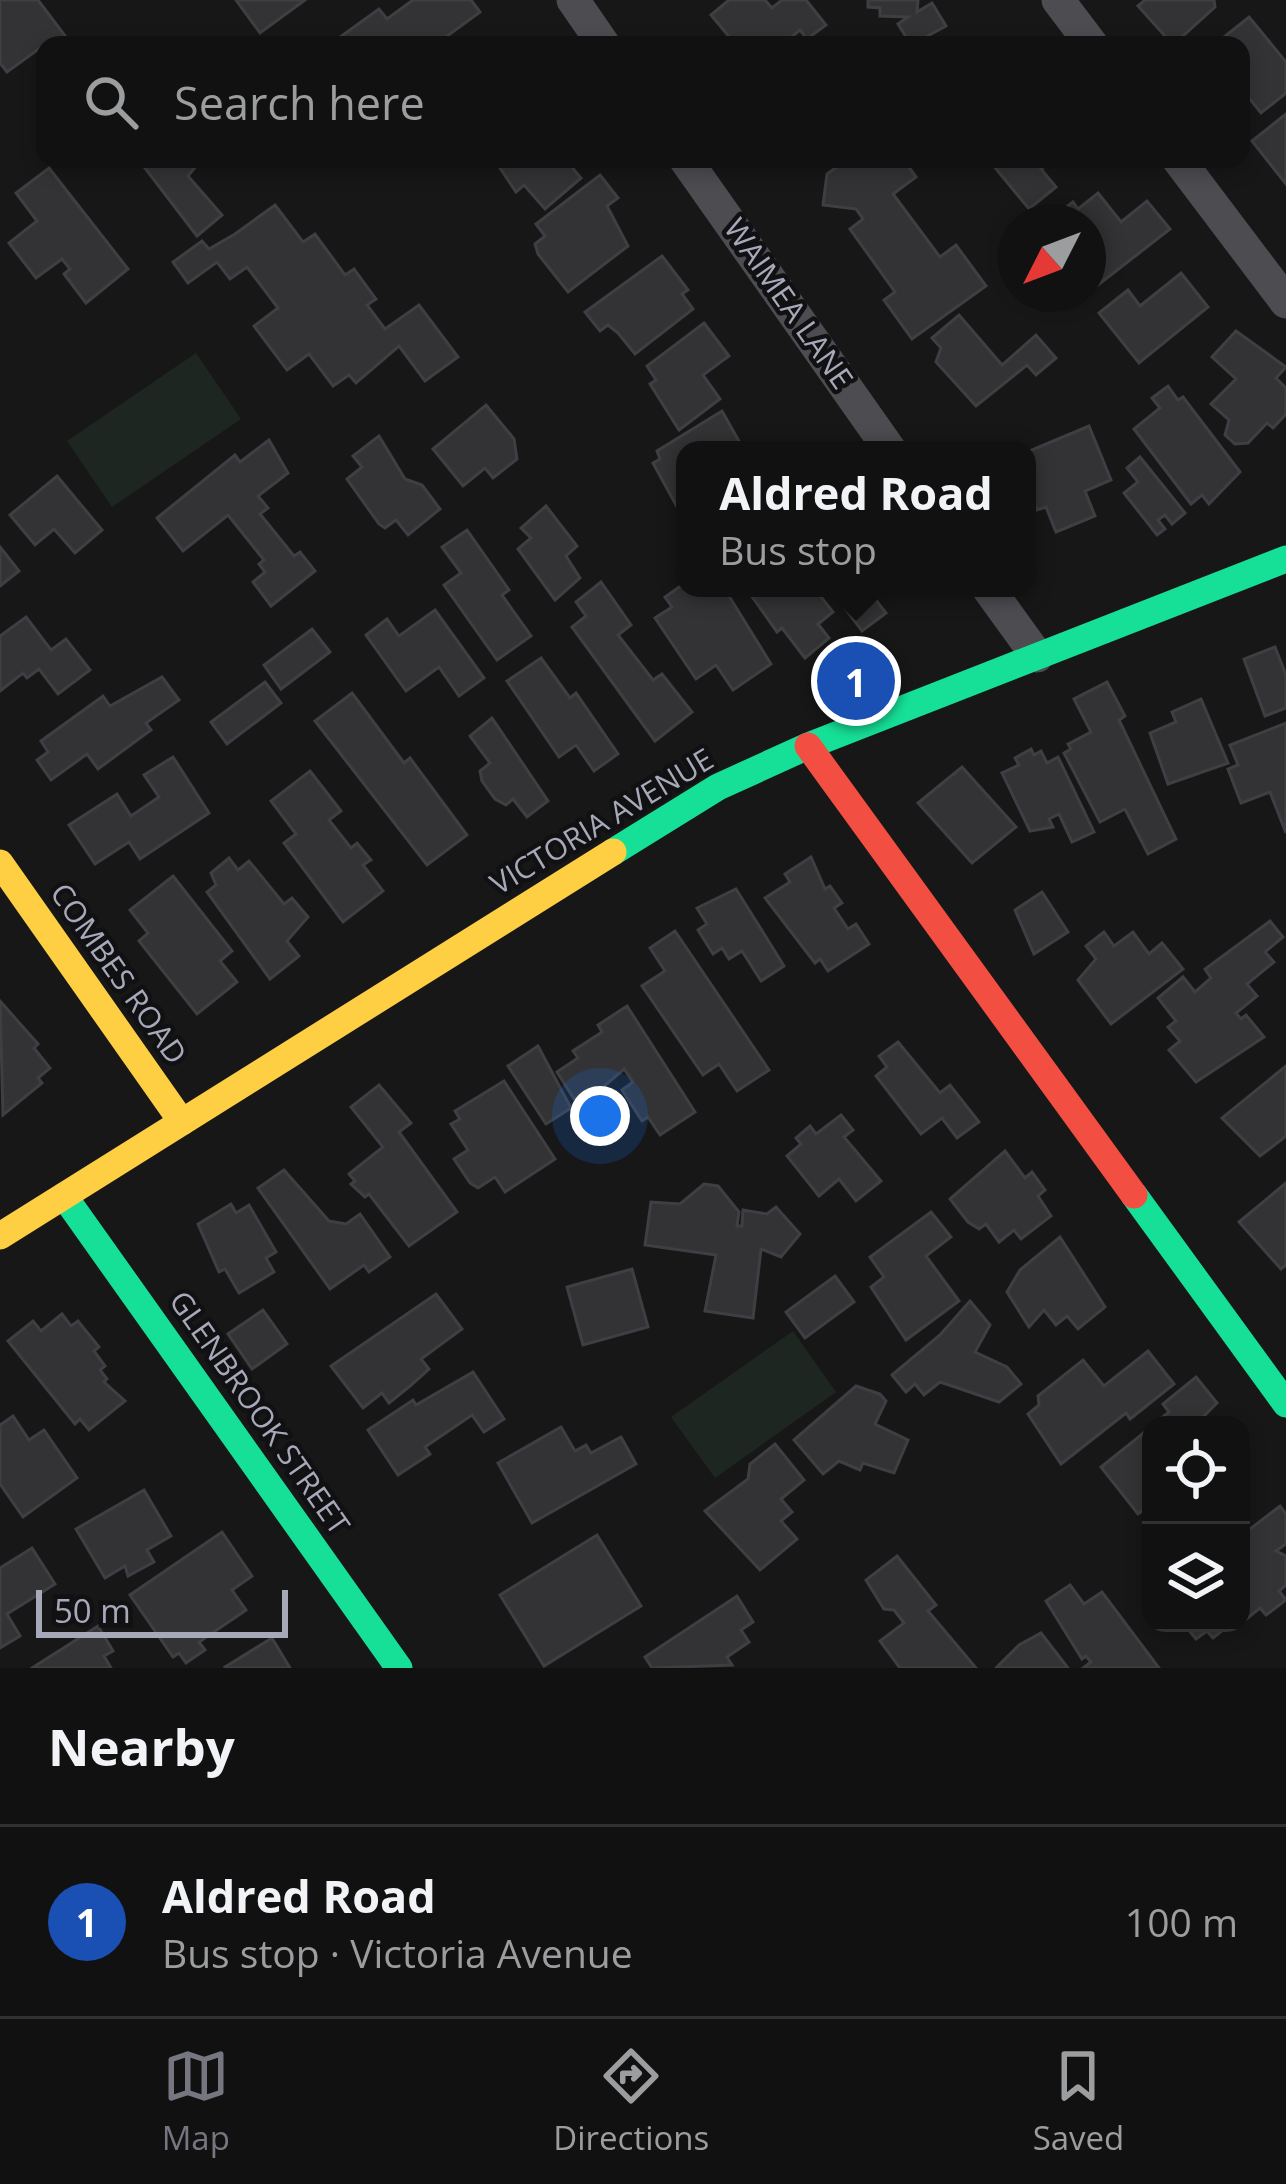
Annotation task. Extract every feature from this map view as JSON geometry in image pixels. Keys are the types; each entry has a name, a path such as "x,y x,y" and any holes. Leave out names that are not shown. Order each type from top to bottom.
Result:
{"street":[{"path":"573,0 598,36"},
{"path":"1058,0 1085,36"},
{"name":"WAIMEA LANE","path":"691,168 884,441"},
{"path":"1185,168 1286,302"},
{"name":"VICTORIA AVENUE","path":"0,1236 718,787 808,746 1286,559"},
{"path":"994,597 1037,656"},
{"path":"808,746 1286,1404"},
{"name":"COMBES ROAD","path":"0,862 182,1122"},
{"name":"GLENBROOK STREET","path":"64,1196 399,1668"}],"shaded area":[{"path":"196,353 241,419 112,507 67,441"},
{"path":"793,1331 836,1392 715,1478 671,1417"}],"building":[{"path":"0,0 38,0 65,36 36,36 36,51 7,72 0,63"},
{"path":"236,0 305,0 260,33"},
{"path":"413,0 471,0 480,12 447,36 342,36 379,9 387,19"},
{"path":"729,0 765,0 772,8 782,0 806,0 826,25 811,36 800,30 793,36 728,36 711,15"},
{"path":"868,0 918,0 917,12 932,3 946,26 928,36 905,36 898,24 908,17 880,16 880,8 868,7"},
{"path":"1145,0 1214,0 1215,7 1183,36 1165,36 1138,6"},
{"path":"1249,17 1286,62 1286,93 1261,113 1250,99 1250,36 1225,36"},
{"path":"1286,114 1286,184 1252,141"},
{"path":"49,168 128,269 86,303 64,274 70,269 62,259 36,278 9,243 37,221 16,193"},
{"path":"145,168 195,168 188,176 222,215 197,236"},
{"path":"500,168 573,168 581,178 545,209 524,185 516,192"},
{"path":"835,168 910,168 916,177 893,194 940,257 956,245 986,286 912,339 884,300 895,292 850,229 863,219 856,209 823,205 827,174"},
{"path":"995,168 1042,168 1056,187 1035,204 1025,204"},
{"path":"600,175 618,198 607,206 628,246 568,292 538,254 535,244 545,236 536,224"},
{"path":"1098,193 1121,222 1147,201 1170,229 1106,279 1106,204 1084,204"},
{"path":"275,205 303,242 315,234 345,275 354,269 376,299 367,305 385,329 419,305 458,357 425,381 399,346 356,383 349,375 333,386 309,354 287,370 254,326 278,308 247,267 230,279 217,262 188,283 173,262 202,241 209,249"},
{"path":"662,256 688,290 682,294 693,309 635,354 618,333 608,325 600,331 585,312"},
{"path":"1181,273 1208,307 1139,363 1099,313 1128,290 1140,306"},
{"path":"959,315 1002,365 1036,335 1056,358 1036,375 1027,365 976,406 936,362 941,348 932,338"},
{"path":"704,323 729,356 703,375 720,399 679,430 650,384 656,380 647,366"},
{"path":"1236,331 1286,367 1276,378 1286,388 1286,414 1273,428 1267,423 1248,443 1235,444 1225,435 1229,420 1211,404 1236,379 1212,357"},
{"path":"1168,386 1178,400 1183,397 1240,472 1209,504 1202,495 1191,504 1134,429 1160,408 1152,398"},
{"path":"486,405 514,439 517,459 493,478 485,468 463,486 433,449"},
{"path":"722,411 739,441 676,441 676,505 653,463 660,459 657,451"},
{"path":"1089,426 1111,480 1085,491 1095,516 1056,532 1046,507 1036,508 1036,448"},
{"path":"379,436 405,479 422,485 440,509 408,535 396,520 385,528 379,524 347,479 362,467 353,456"},
{"path":"269,440 288,473 258,496 268,508 260,514 294,556 300,552 315,571 271,606 253,582 265,572 259,564 264,560 228,515 183,551 157,518 235,455 240,462"},
{"path":"1140,457 1185,513 1172,524 1165,515 1158,520 1165,529 1157,535 1124,493 1138,482 1127,468"},
{"path":"57,476 102,530 75,553 54,529 35,545 10,515"},
{"path":"546,506 577,546 566,556 580,578 555,600 518,549 531,538 521,528"},
{"path":"467,530 509,590 502,595 531,636 497,660 444,585 461,573 442,547"},
{"path":"0,547 19,571 0,586"},
{"path":"601,582 631,625 618,635 653,680 662,674 692,712 655,741 572,627 586,616 576,602"},
{"path":"676,589 676,597 730,597 771,664 733,690 716,665 696,679 655,618 672,607 665,597"},
{"path":"752,597 821,597 833,612 818,624 829,638 805,658 782,628 777,632"},
{"path":"837,597 878,597 886,613 862,631"},
{"path":"435,610 484,678 459,696 439,667 406,691 366,635 387,619 399,636"},
{"path":"26,617 51,650 66,639 90,670 58,694 39,669 27,678 23,673 0,691 0,636"},
{"path":"312,629 330,652 281,689 264,665"},
{"path":"1275,647 1286,675 1286,708 1265,716 1244,659"},
{"path":"541,658 570,698 576,693 618,754 594,771 576,745 559,757 507,681"},
{"path":"162,677 179,700 146,723 151,730 98,769 87,754 51,780 37,760 48,752 41,741 103,696 110,706"},
{"path":"265,682 281,703 227,744 211,722"},
{"path":"1107,682 1125,716 1119,720 1176,839 1148,854 1125,809 1100,822 1064,753 1071,749 1068,744 1091,732 1074,699"},
{"path":"352,693 404,763 410,758 467,835 427,865 315,721"},
{"path":"1201,699 1228,763 1168,784 1150,733 1176,722 1172,712"},
{"path":"492,718 548,801 527,817 513,799 506,805 495,799 482,781 480,771 490,763 470,736"},
{"path":"1286,723 1286,833 1270,792 1241,803 1228,769 1238,765 1230,745"},
{"path":"1031,749 1034,755 1041,751 1047,763 1058,757 1094,832 1072,842 1059,814 1049,819 1053,827 1030,831 1002,773 1019,765 1015,758"},
{"path":"173,757 209,813 140,859 129,842 95,864 69,825 117,794 131,816 159,797 144,775"},
{"path":"962,767 1016,827 972,863 918,803"},
{"path":"310,771 341,811 329,820 351,848 357,843 371,860 363,865 383,891 343,922 284,843 296,834 271,801"},
{"path":"811,857 825,889 830,886 842,903 834,908 848,929 856,924 869,944 828,971 820,959 815,963 765,898 790,882 785,874"},
{"path":"229,858 238,870 249,861 284,904 292,898 308,917 287,941 299,956 270,979 207,892 216,885 211,873"},
{"path":"173,876 232,951 220,961 237,982 197,1014 139,941 148,933 130,910"},
{"path":"736,889 784,966 761,981 742,951 729,959 722,948 713,954 698,930 707,924 697,908"},
{"path":"1042,892 1068,932 1034,954 1015,910"},
{"path":"1270,921 1283,937 1265,952 1274,962 1247,984 1257,996 1236,1013 1241,1019 1246,1015 1264,1037 1196,1082 1169,1050 1180,1041 1168,1027 1176,1021 1158,998 1183,977 1195,992 1211,978 1205,969"},
{"path":"675,931 769,1070 737,1091 719,1064 703,1075 642,986 665,971 650,948"},
{"path":"1104,932 1114,946 1133,932 1149,954 1162,943 1183,969 1111,1024 1078,980 1096,959 1086,946"},
{"path":"0,1001 38,1044 34,1048 50,1068 38,1078 42,1083 3,1115"},
{"path":"627,1006 695,1112 660,1135 648,1117 642,1121 622,1090 633,1082 624,1069 595,1094 592,1088 574,1099 557,1072 578,1058 573,1051 602,1032 598,1025"},
{"path":"898,1042 940,1093 950,1085 979,1122 957,1138 942,1118 921,1134 876,1076 887,1067 879,1056"},
{"path":"538,1046 571,1108 546,1124 508,1066"},
{"path":"1286,1066 1286,1136 1260,1156 1222,1118"},
{"path":"504,1081 555,1159 505,1192 495,1177 478,1188 470,1183 454,1159 468,1150 451,1124 460,1119 455,1111"},
{"path":"379,1085 411,1123 399,1132 457,1212 409,1246 369,1194 365,1197 351,1184 355,1181 349,1174 383,1147 351,1107"},
{"path":"841,1115 853,1130 844,1137 881,1181 856,1201 839,1179 819,1196 787,1156 801,1144 796,1138 810,1126 816,1134"},
{"path":"1005,1151 1025,1178 1032,1172 1045,1190 1038,1196 1051,1216 1021,1239 1014,1230 999,1242 986,1224 979,1229 968,1222 950,1199"},
{"path":"284,1170 329,1221 346,1224 360,1214 390,1257 369,1272 364,1265 330,1289 258,1188"},
{"path":"1286,1183 1286,1265 1281,1269 1239,1222"},
{"path":"704,1184 718,1186 739,1212 737,1226 742,1226 743,1210 767,1214 776,1207 800,1234 781,1257 761,1249 753,1318 705,1311 716,1255 645,1245 651,1202 680,1204"},
{"path":"231,1204 236,1213 249,1205 276,1252 266,1258 274,1272 239,1293 225,1269 219,1272 198,1224"},
{"path":"931,1212 951,1237 926,1256 959,1301 906,1340 871,1287 884,1277 870,1257"},
{"path":"1060,1237 1105,1307 1078,1329 1067,1316 1056,1325 1044,1310 1029,1327 1007,1292 1020,1270"},
{"path":"632,1269 648,1327 583,1345 567,1287"},
{"path":"835,1276 854,1302 805,1338 786,1312"},
{"path":"436,1294 462,1329 421,1359 429,1369 389,1403 382,1393 363,1408 331,1366"},
{"path":"970,1301 990,1325 975,1352 1007,1367 1021,1384 999,1402 940,1382 924,1395 915,1384 906,1392 892,1375 940,1335"},
{"path":"263,1310 287,1344 252,1369 228,1334"},
{"path":"62,1314 71,1326 78,1321 99,1347 94,1351 105,1366 100,1370 107,1379 104,1382 125,1401 89,1430 80,1419 75,1424 8,1341 33,1321 41,1331"},
{"path":"1148,1351 1174,1384 1130,1419 1126,1413 1061,1464 1028,1414 1039,1405 1038,1396 1083,1360 1104,1386"},
{"path":"473,1372 504,1419 484,1432 472,1415 425,1447 430,1454 398,1475 368,1430 413,1400 416,1405"},
{"path":"1196,1377 1217,1403 1204,1416 1164,1416 1169,1412 1163,1404"},
{"path":"856,1386 886,1401 875,1424 908,1440 894,1473 863,1463 860,1470 839,1461 823,1474 794,1440"},
{"path":"13,1416 29,1440 44,1430 77,1478 23,1517 0,1484 0,1425"},
{"path":"561,1427 575,1451 586,1445 591,1453 621,1437 636,1464 532,1523 498,1463"},
{"path":"1142,1434 1142,1511 1138,1514 1101,1467"},
{"path":"775,1444 804,1480 781,1499 792,1512 781,1521 797,1539 760,1570 705,1511 748,1479 750,1464"},
{"path":"144,1490 171,1536 147,1550 154,1562 128,1576 125,1566 105,1578 76,1529"},
{"path":"1280,1506 1286,1514 1286,1544 1276,1551 1286,1556 1286,1585 1279,1591 1286,1600 1266,1615 1260,1608 1250,1616 1250,1529"},
{"path":"222,1532 252,1576 232,1590 246,1610 199,1642 205,1650 186,1663 179,1653 173,1657 130,1595"},
{"path":"597,1535 641,1606 544,1666 500,1595"},
{"path":"32,1548 55,1584 7,1614 20,1636 0,1648 0,1568"},
{"path":"897,1556 936,1605 928,1611 976,1668 900,1668 880,1641 904,1623 894,1610 884,1609 866,1580"},
{"path":"1070,1585 1084,1604 1102,1592 1159,1668 1083,1668 1091,1662 1086,1656 1082,1659 1046,1601"},
{"path":"737,1596 753,1622 741,1630 749,1642 727,1657 732,1665 652,1668 645,1657"},
{"path":"98,1626 113,1651 104,1656 111,1668 32,1668"},
{"path":"1041,1633 1068,1668 996,1668 1019,1645"},
{"path":"272,1638 290,1668 225,1667"}],"traffic: fast":[{"path":"613,852 718,787 808,746 1286,559"},
{"path":"1134,1195 1286,1404"},
{"path":"64,1196 399,1668"}],"traffic: slow":[{"path":"0,1236 613,852"},
{"path":"0,863 182,1122"}],"traffic: jam":[{"path":"808,746 1134,1195"}],"place":[{"name":"Aldred Road","path":"856,681"}]}
